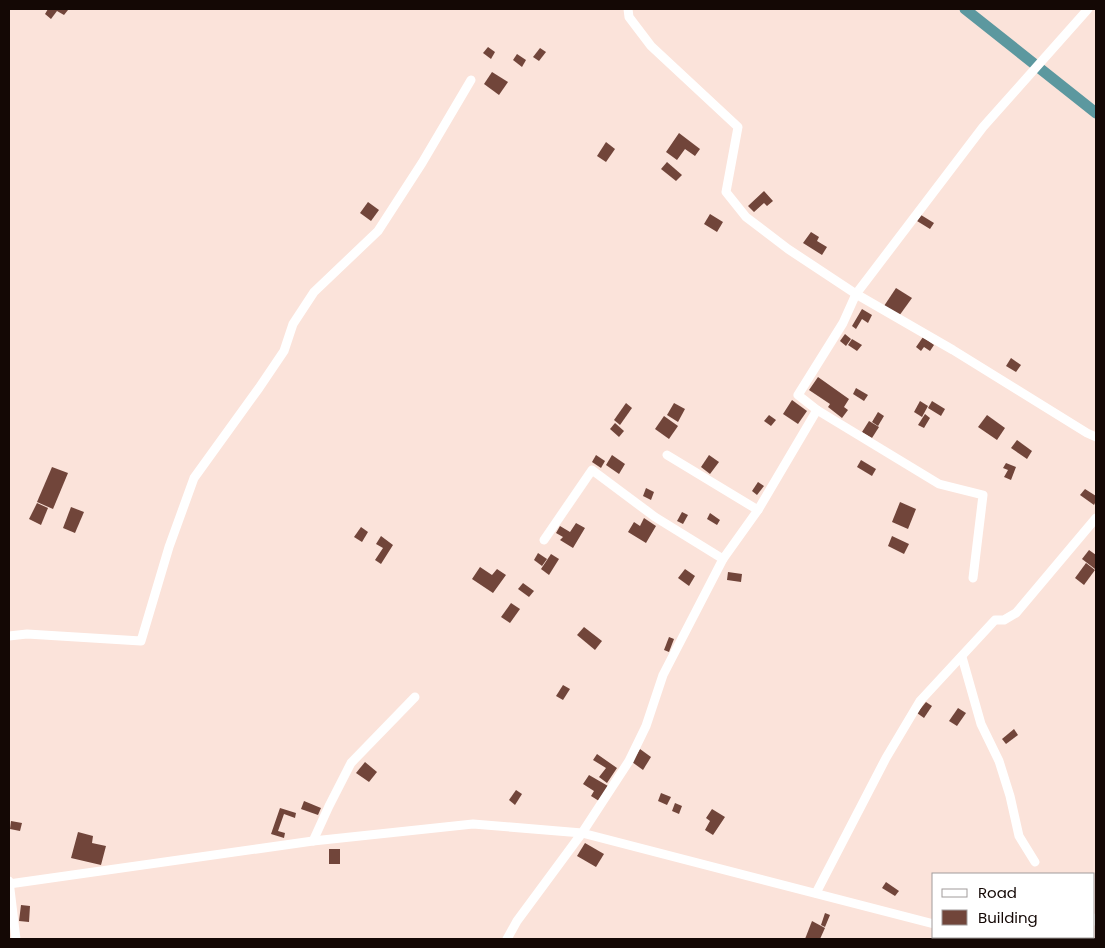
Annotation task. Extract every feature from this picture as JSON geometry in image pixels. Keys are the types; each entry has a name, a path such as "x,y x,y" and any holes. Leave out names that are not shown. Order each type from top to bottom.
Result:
{"street":[{"path":"628,9 629,16 652,46 738,127 726,192 746,217 788,249 856,294 1096,437"},
{"path":"973,578 983,495 939,484 818,410 798,395 843,323 856,294 983,127 1088,9"},
{"path":"9,636 28,634 141,641 169,547 194,478 284,351 293,324 314,292 378,231 422,163 471,80"},
{"path":"507,939 517,921 582,833 629,761 646,726 663,676 723,559 758,510 818,410"},
{"path":"667,455 758,510"},
{"path":"544,540 592,470 655,517 723,559"},
{"path":"816,893 886,758 920,702 995,620 1004,620 1016,613 1096,518"},
{"path":"962,656 981,724 999,761 1010,796 1019,836 1035,862"},
{"path":"313,841 351,764 415,697"},
{"path":"16,939 9,883 313,841 473,824 582,833 932,923"}],"building":[{"path":"48,9 68,10 64,15 57,11 51,19 45,14"},
{"path":"488,47 495,52 491,59 483,53"},
{"path":"540,48 546,52 539,61 533,57"},
{"path":"517,54 526,60 522,67 513,60"},
{"path":"492,72 508,82 499,95 484,84"},
{"path":"679,133 700,149 695,156 685,149 677,160 666,152"},
{"path":"606,142 615,149 606,162 597,156"},
{"path":"667,162 682,175 676,181 661,169"},
{"path":"764,191 773,201 767,206 764,203 754,212 748,206"},
{"path":"368,202 379,210 371,221 360,213"},
{"path":"710,214 723,222 717,232 704,224"},
{"path":"921,215 934,223 930,229 917,221"},
{"path":"811,232 819,237 817,241 827,247 822,255 803,243"},
{"path":"896,288 912,298 899,316 884,306"},
{"path":"862,309 872,315 868,323 862,319 856,329 852,326"},
{"path":"845,334 851,339 846,346 840,341"},
{"path":"923,337 934,345 930,351 924,347 921,351 916,347"},
{"path":"852,339 862,345 857,351 848,345"},
{"path":"1011,358 1021,365 1016,372 1006,366"},
{"path":"818,377 849,399 844,407 848,410 842,418 828,407 830,404 809,390"},
{"path":"856,388 868,395 864,401 853,394"},
{"path":"792,400 807,411 798,424 783,414"},
{"path":"920,401 928,406 922,417 914,412"},
{"path":"932,401 945,409 941,416 928,408"},
{"path":"626,403 632,408 620,425 614,420"},
{"path":"674,403 685,409 678,422 667,415"},
{"path":"878,412 884,416 878,426 872,422"},
{"path":"925,414 930,418 924,428 918,425"},
{"path":"769,415 776,420 771,426 764,421"},
{"path":"987,415 1005,428 997,440 978,427"},
{"path":"664,416 678,426 669,439 655,429"},
{"path":"869,421 879,427 872,438 862,432"},
{"path":"615,423 624,431 619,437 610,429"},
{"path":"1017,440 1032,451 1027,459 1011,448"},
{"path":"596,455 605,461 601,468 592,462"},
{"path":"612,455 625,464 619,474 606,465"},
{"path":"709,455 719,462 710,474 701,467"},
{"path":"861,460 876,469 872,476 857,467"},
{"path":"1006,463 1016,467 1011,480 1004,477 1008,470 1003,468"},
{"path":"52,467 68,473 53,509 37,502"},
{"path":"758,482 764,486 757,495 752,491"},
{"path":"646,488 654,492 651,500 643,496"},
{"path":"1085,489 1096,496 1094,505 1080,495"},
{"path":"900,502 916,509 908,529 892,522"},
{"path":"37,503 48,508 41,525 29,519"},
{"path":"71,507 84,512 75,533 63,528"},
{"path":"682,512 688,515 683,524 677,521"},
{"path":"710,513 720,520 717,525 707,519"},
{"path":"644,518 656,526 646,543 628,532 634,522 640,526"},
{"path":"576,523 585,528 573,548 560,540 563,537 556,533 560,526 570,532"},
{"path":"361,527 368,532 362,542 354,537"},
{"path":"381,536 393,545 381,564 375,560 383,548 376,544"},
{"path":"892,536 909,544 904,554 888,546"},
{"path":"1089,550 1096,555 1095,569 1082,559"},
{"path":"538,553 547,559 542,566 534,560"},
{"path":"551,554 559,559 549,575 541,569"},
{"path":"1086,563 1095,570 1084,585 1075,578"},
{"path":"480,567 492,575 497,569 506,575 493,593 472,579"},
{"path":"685,569 695,576 689,586 678,578"},
{"path":"728,572 742,574 741,582 727,580"},
{"path":"523,583 534,591 529,597 518,589"},
{"path":"511,603 520,609 510,623 501,617"},
{"path":"584,627 602,641 595,650 577,635"},
{"path":"669,637 674,639 669,652 664,650"},
{"path":"563,685 570,689 563,700 556,696"},
{"path":"926,702 932,706 924,718 917,713"},
{"path":"958,708 966,713 957,726 949,721"},
{"path":"1014,729 1018,735 1006,744 1002,739"},
{"path":"640,749 651,757 643,770 632,762"},
{"path":"597,754 617,768 607,783 599,777 606,768 593,760"},
{"path":"365,762 377,772 369,782 356,773"},
{"path":"589,775 608,786 599,801 591,796 594,791 583,784"},
{"path":"516,790 522,794 515,805 509,800"},
{"path":"661,793 671,797 667,805 658,801"},
{"path":"304,801 321,808 318,815 301,809"},
{"path":"675,803 682,806 679,814 672,811"},
{"path":"280,808 296,813 295,818 284,814 278,831 285,833 284,838 271,834"},
{"path":"712,809 725,817 713,835 705,830 710,821 706,818"},
{"path":"11,821 22,823 20,831 10,829"},
{"path":"78,832 93,836 92,843 106,846 101,865 71,858"},
{"path":"585,843 604,854 596,867 577,856"},
{"path":"329,849 340,849 340,864 329,864"},
{"path":"886,882 899,891 895,896 882,888"},
{"path":"21,905 30,906 29,922 19,921"},
{"path":"825,913 830,915 825,927 821,925"},
{"path":"812,921 825,928 820,939 805,939"}],"waterway":[{"path":"965,9 1096,113"}]}
